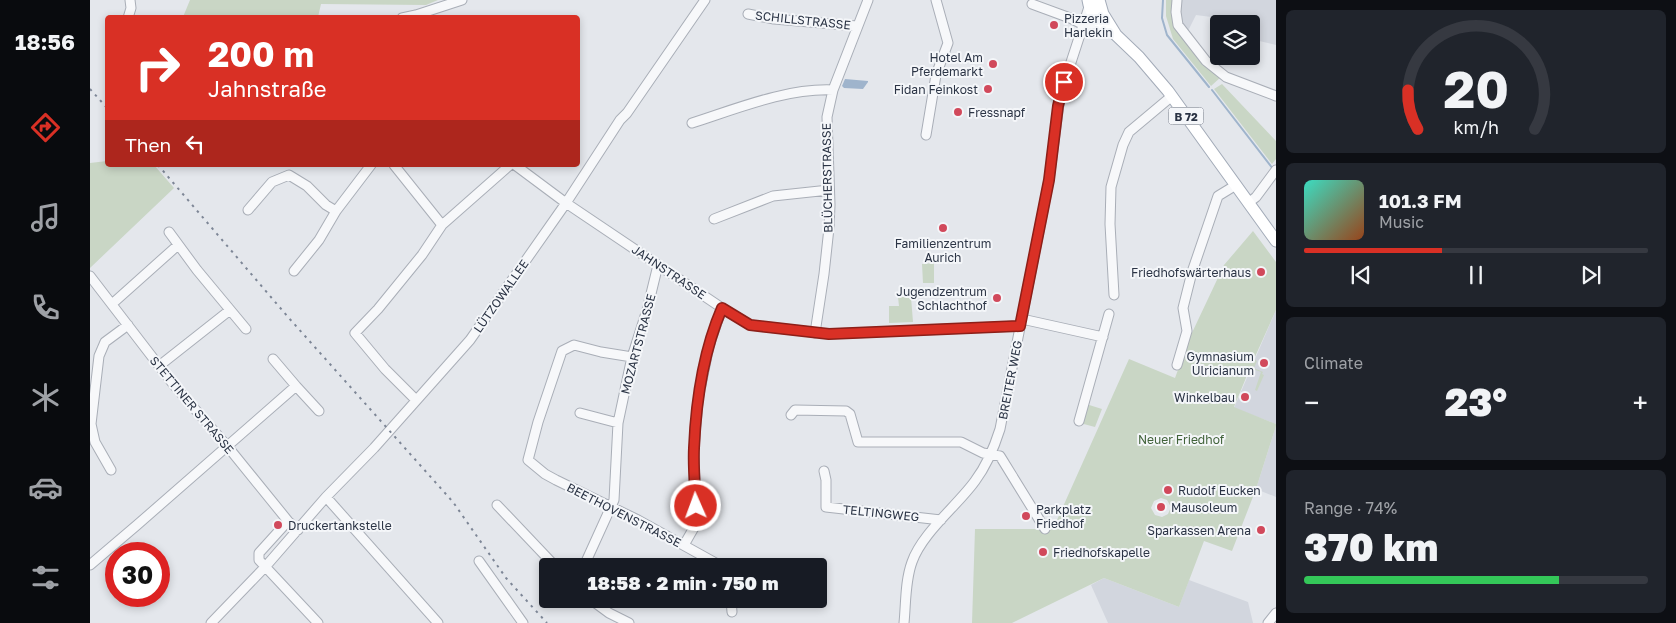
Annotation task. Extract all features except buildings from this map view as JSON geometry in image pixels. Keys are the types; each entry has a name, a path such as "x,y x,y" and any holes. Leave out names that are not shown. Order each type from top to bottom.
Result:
{"main road":[{"name":"B 72","path":"1092,2 1099,23 1116,35 1144,63 1172,96 1276,241"},
{"name":"B 72","path":"1092,2 1103,14 1116,35"}],"street":[{"path":"129,15 131,8 130,0"},
{"path":"419,15 462,0"},
{"name":"LÜTZOWALLEE","path":"211,623 266,566 326,497 369,454 470,340 704,0"},
{"name":"BLÜCHERSTRASSE","path":"815,333 829,228 826,117 833,90 868,0"},
{"path":"926,135 936,75 948,43 936,0"},
{"path":"1177,0 1178,25 1206,61 1226,77 1276,96"},
{"name":"BREITER WEG","path":"904,623 908,574 918,548 975,482 992,454 1000,430 1049,180 1060,96 1092,2"},
{"path":"1032,4 1084,25 1099,23"},
{"name":"SCHILLSTRASSE","path":"748,14 774,19 857,26"},
{"path":"692,122 792,94 813,90 833,90"},
{"path":"1114,295 1110,204 1111,187 1118,162 1130,132 1172,96"},
{"path":"294,271 319,240 336,211 369,167"},
{"path":"396,167 442,225"},
{"path":"416,400 385,369 355,333 378,309 422,255 442,225 508,167"},
{"name":"JAHNSTRASSE","path":"518,167 658,265 750,325 815,333 850,334 1021,323 1103,337"},
{"path":"1248,203 1256,197 1274,173"},
{"path":"248,210 272,182 289,175 307,186 326,205 336,211"},
{"path":"1177,365 1188,331 1183,308 1192,272 1218,196 1236,185"},
{"path":"714,219 773,196 829,190"},
{"path":"169,232 246,329"},
{"path":"112,304 178,245"},
{"name":"MOZARTSTRASSE","path":"588,558 614,500 618,423 632,357 647,310 658,265"},
{"name":"STETTINER STRASSE","path":"90,276 159,366 298,530"},
{"path":"684,545 696,524 694,449 698,400 709,346 722,308"},
{"path":"159,366 230,310"},
{"path":"1079,421 1109,314"},
{"path":"111,470 95,442 91,424 98,363 105,342 128,325"},
{"name":"BEETHOVENSTRASSE","path":"632,357 574,345 562,350 538,422 528,460 544,474 638,520 707,558"},
{"path":"273,359 319,411"},
{"path":"90,565 296,386"},
{"path":"790,414 795,410 846,411 850,414 858,442 961,442 983,452 1000,456 1044,530"},
{"path":"580,413 618,423"},
{"name":"TELTINGWEG","path":"824,472 826,480 826,507 941,520"},
{"path":"326,497 438,623"},
{"path":"497,505 547,558"},
{"path":"288,520 259,553 259,560 318,623"},
{"path":"480,561 523,623"},
{"path":"602,608 629,623"},
{"path":"731,608 732,612"},
{"path":"1268,623 1276,612"}],"shaded area":[{"path":"1179,0 1276,0 1276,45 1260,41 1260,15 1210,15 1210,17 1196,15 1187,33 1180,23"},
{"name":"Gymnasium Ulricianum","path":"1276,310 1276,424 1234,408"},
{"path":"1276,426 1276,497 1256,489"},
{"path":"1104,578 1179,607 1189,580 1248,602 1253,623 1108,623 1091,585"}],"green space":[{"path":"190,0 438,0 426,5 321,4 318,15 184,15"},
{"path":"1166,0 1175,0 1173,15 1221,77 1211,86 1173,39 1166,16"},
{"path":"1222,84 1276,141 1276,159 1272,164 1214,89"},
{"path":"105,161 105,167 156,167 174,188 90,268 90,163"},
{"name":"Neuer Friedhof","path":"1253,231 1276,262 1276,310 1254,359 1257,361 1254,368 1263,372 1262,374 1264,375 1257,391 1255,390 1261,372 1250,368 1234,407 1276,424 1276,426 1256,489 1232,551 1204,541 1179,607 1104,578 1012,623 972,623 975,529 1053,529 1129,359 1175,378 1190,337 1224,265","holes":["1161,498 1167,500 1171,507 1168,514 1162,517 1155,515 1151,508 1154,501"]},
{"path":"934,263 934,283 923,283 922,264"},
{"path":"898,297 911,297 913,322 889,323 889,306 899,306"},
{"path":"1086,404 1102,409 1095,427 1080,423"}],"water":[{"path":"845,79 868,82 863,89 844,88 842,86"}],"waterway":[{"path":"1163,0 1162,18 1167,35 1209,87"},
{"path":"1212,90 1273,169"}],"railway":[{"path":"90,89 105,106"},
{"path":"160,167 288,317 453,502 506,578 547,623"}],"place":[{"name":"Pizzeria Harlekin","path":"1054,25"},
{"name":"Hotel Am Pferdemarkt","path":"993,64"},
{"name":"Fidan Feinkost","path":"988,89"},
{"name":"Fressnapf","path":"958,112"},
{"name":"Familienzentrum Aurich","path":"943,228"},
{"name":"Friedhofswärterhaus","path":"1261,272"},
{"name":"Jugendzentrum Schlachthof","path":"997,298"},
{"name":"Gymnasium Ulricianum","path":"1264,363"},
{"name":"Winkelbau","path":"1245,397"},
{"name":"Rudolf Eucken","path":"1168,490"},
{"name":"Mausoleum","path":"1161,507"},
{"name":"Parkplatz Friedhof","path":"1026,516"},
{"name":"Druckertankstelle","path":"278,525"},
{"name":"Sparkassen Arena","path":"1261,530"},
{"name":"Friedhofskapelle","path":"1043,552"}],"route":[{"path":"696,506 694,449 698,400 709,346 722,308 750,325 829,334 1020,326 1037,247 1049,180 1058,106 1064,82"}]}
